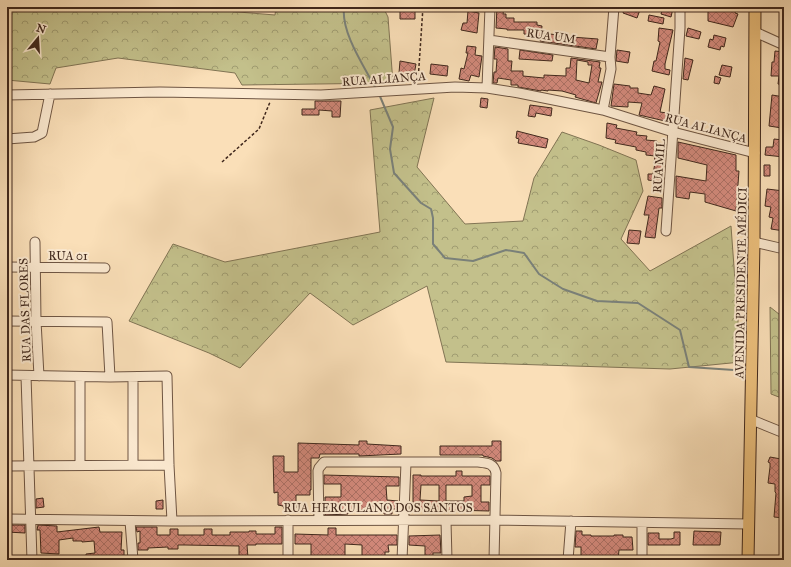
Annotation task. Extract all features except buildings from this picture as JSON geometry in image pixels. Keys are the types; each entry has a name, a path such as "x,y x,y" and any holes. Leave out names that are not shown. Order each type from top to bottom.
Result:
{"main road":[{"name":"AVENIDA PRESIDENTE MÉDICI","path":"748,560 752,420 755,7"}],"street":[{"path":"487,88 490,7"},
{"path":"604,110 611,69 610,57 614,7"},
{"name":"RUA MIL","path":"666,231 680,28 680,7"},
{"path":"755,32 784,45"},
{"name":"RUA UM","path":"489,40 610,57"},
{"name":"RUA ALIANÇA","path":"7,95 160,92 321,95 455,86 487,88 604,110 673,132 755,153"},
{"path":"7,139 34,137 42,133 50,94"},
{"name":"RUA DAS FLORES","path":"35,242 36,321 39,376"},
{"path":"754,242 784,249"},
{"name":"RUA 01","path":"7,267 104,268"},
{"path":"7,321 107,322 110,377"},
{"path":"7,375 80,377 167,376 172,521"},
{"path":"26,376 32,560"},
{"path":"80,377 80,465"},
{"path":"133,377 133,466"},
{"path":"752,420 784,433"},
{"path":"319,520 318,471 321,464 324,462 489,463 495,468 496,473 494,560"},
{"path":"402,560 406,463"},
{"path":"7,466 169,465"},
{"name":"RUA HERCULANO DOS SANTOS","path":"7,519 130,521 496,520 749,524"},
{"path":"288,520 288,560"},
{"path":"130,521 134,560"},
{"path":"446,521 447,560"},
{"path":"568,560 571,521"},
{"path":"642,523 642,560"}],"path":[{"path":"417,89 423,7"},
{"path":"222,162 259,129 273,93"}],"green space":[{"path":"7,7 193,7 275,15 276,7 383,7 388,17 393,83 242,85 235,73 118,58 56,68 50,84 7,80"},
{"path":"434,98 417,167 465,224 523,221 534,178 562,132 636,160 643,191 621,239 650,271 731,226 741,362 670,369 446,362 427,286 353,325 310,293 240,368 209,353 129,321 173,244 225,262 380,232 370,110"},
{"path":"770,307 784,318 784,399 771,394"}],"waterway":[{"path":"344,7 346,28 354,49 376,89"},
{"path":"379,94 393,127 390,149 394,173 421,203 431,209 433,218 433,244 445,258 473,261 506,250 524,253 539,274 563,289 597,301 638,303 680,330 689,367 734,370"}]}
